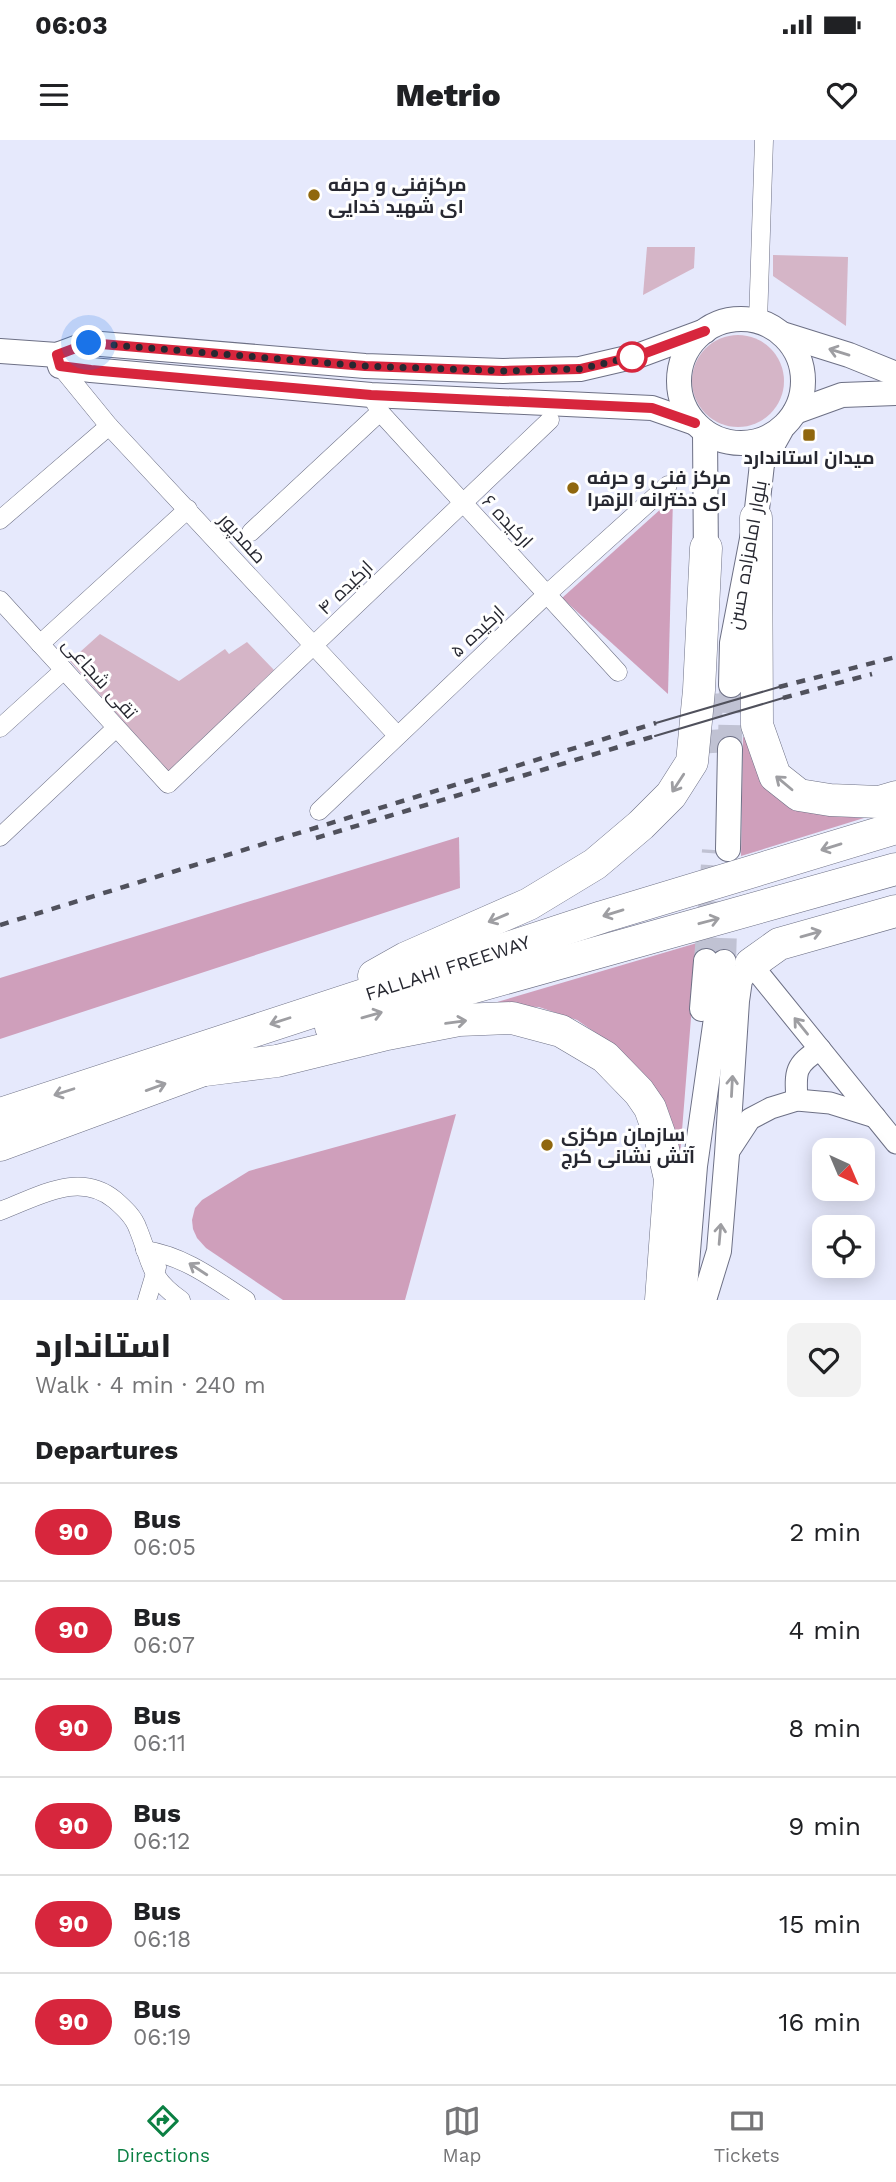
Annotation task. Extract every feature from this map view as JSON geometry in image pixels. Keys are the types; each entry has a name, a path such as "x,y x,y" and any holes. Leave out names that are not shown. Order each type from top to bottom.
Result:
{"highway":[{"path":"756,518 757,725 775,776 800,795 830,800 879,802 896,797"},
{"path":"317,1009 406,958 529,904 596,863 671,795 692,762 699,690 705,548"},
{"name":"FALLAHI FREEWAY","path":"0,1114 602,917 896,828"},
{"name":"FALLAHI FREEWAY","path":"0,1144 197,1071 354,1020 896,869"},
{"path":"727,962 779,944 896,911"},
{"path":"197,1071 276,1061 459,1020 512,1018 561,1031 605,1057 639,1092 650,1108 670,1179 661,1300"}],"main road":[{"path":"59,360 89,343 365,366 503,371 580,369 640,355 724,322 744,319 896,374"},
{"path":"700,427 684,405 679,385 681,365 690,346 705,331"},
{"path":"782,334 796,350 803,370 803,392 788,421"},
{"path":"0,351 376,404 652,408 700,427 723,441 743,443 763,440 788,421 842,395 896,393"},
{"path":"365,366 376,404"},
{"name":"بلوار امامزاده حسن","path":"700,427 709,617 720,689 732,643 756,518 762,464 788,421"},
{"path":"721,849 722,751"},
{"path":"704,1300 719,1251 740,980 727,962"},
{"path":"672,1300 684,1196 727,962"},
{"path":"684,1300 695,1166 727,962"}],"street":[{"path":"758,322 764,140"},
{"name":"صمدپور","path":"59,360 108,425 397,735"},
{"path":"251,532 376,404"},
{"name":"ارکیده ۶","path":"376,404 462,503 618,672"},
{"name":"ارکیده ۴","path":"168,785 550,420"},
{"path":"0,520 108,425"},
{"name":"ارکیده ۵","path":"319,811 547,594 668,485"},
{"path":"40,644 188,509"},
{"name":"تقی شجاعی","path":"2,608 40,644 168,785"},
{"path":"0,728 64,670"},
{"path":"0,837 117,728"},
{"path":"727,962 820,1049 896,1143"},
{"path":"797,1100 795,1072 804,1059 820,1049"},
{"path":"727,1154 750,1119 771,1108 797,1100 830,1102 875,1117"},
{"path":"0,1211 72,1185 92,1186 125,1209 138,1226 153,1275 181,1300"},
{"path":"145,1250 164,1253 187,1262 246,1300"},
{"path":"147,1298 153,1275 164,1253"}],"shaded area":[{"path":"647,247 695,247 694,268 643,295"},
{"path":"773,255 848,257 846,326 773,276"},
{"path":"738,335 756,339 771,348 780,363 784,381 780,399 771,414 756,423 738,427 720,423 705,414 696,399 692,381 696,363 705,348 720,339"},
{"path":"673,498 668,694 562,598"},
{"path":"100,634 179,681 225,649 229,654 247,642 274,670 168,772 70,661"},
{"path":"743,737 751,739 836,816 864,818 741,856"},
{"path":"459,837 460,888 0,1039 0,978"},
{"path":"697,943 679,1168 618,1048 577,1020 539,1007 487,1005"},
{"path":"456,1114 405,1300 283,1300 206,1248 197,1238 192,1220 195,1208 202,1200 249,1171"}],"tunnel":[{"path":"730,749 731,685"},
{"path":"709,694 713,753"},
{"path":"706,961 714,850"},
{"path":"724,962 727,864"}],"tram line":[{"path":"656,723 779,687"},
{"path":"655,736 783,698"}],"railway":[{"path":"779,687 896,657"},
{"path":"783,698 872,674"},
{"path":"0,925 656,723"},
{"path":"316,838 655,736"}],"bus line":[{"name":"90","path":"695,423 652,408 371,395 91,370 60,366 57,355 89,343 365,366 503,371 580,369 640,355 705,331"}],"place":[{"name":"مرکزفنی و حرفه ای شهید خدایی","path":"314,195"},
{"name":"میدان استاندارد","path":"809,435"},
{"name":"مرکز فنی و حرفه ای دخترانه الزهرا","path":"573,488"},
{"name":"سازمان مرکزی آتش نشانی کرج","path":"547,1145"}],"route":[{"path":"89,343 365,366 503,371 580,369 640,355 632,357"}]}
